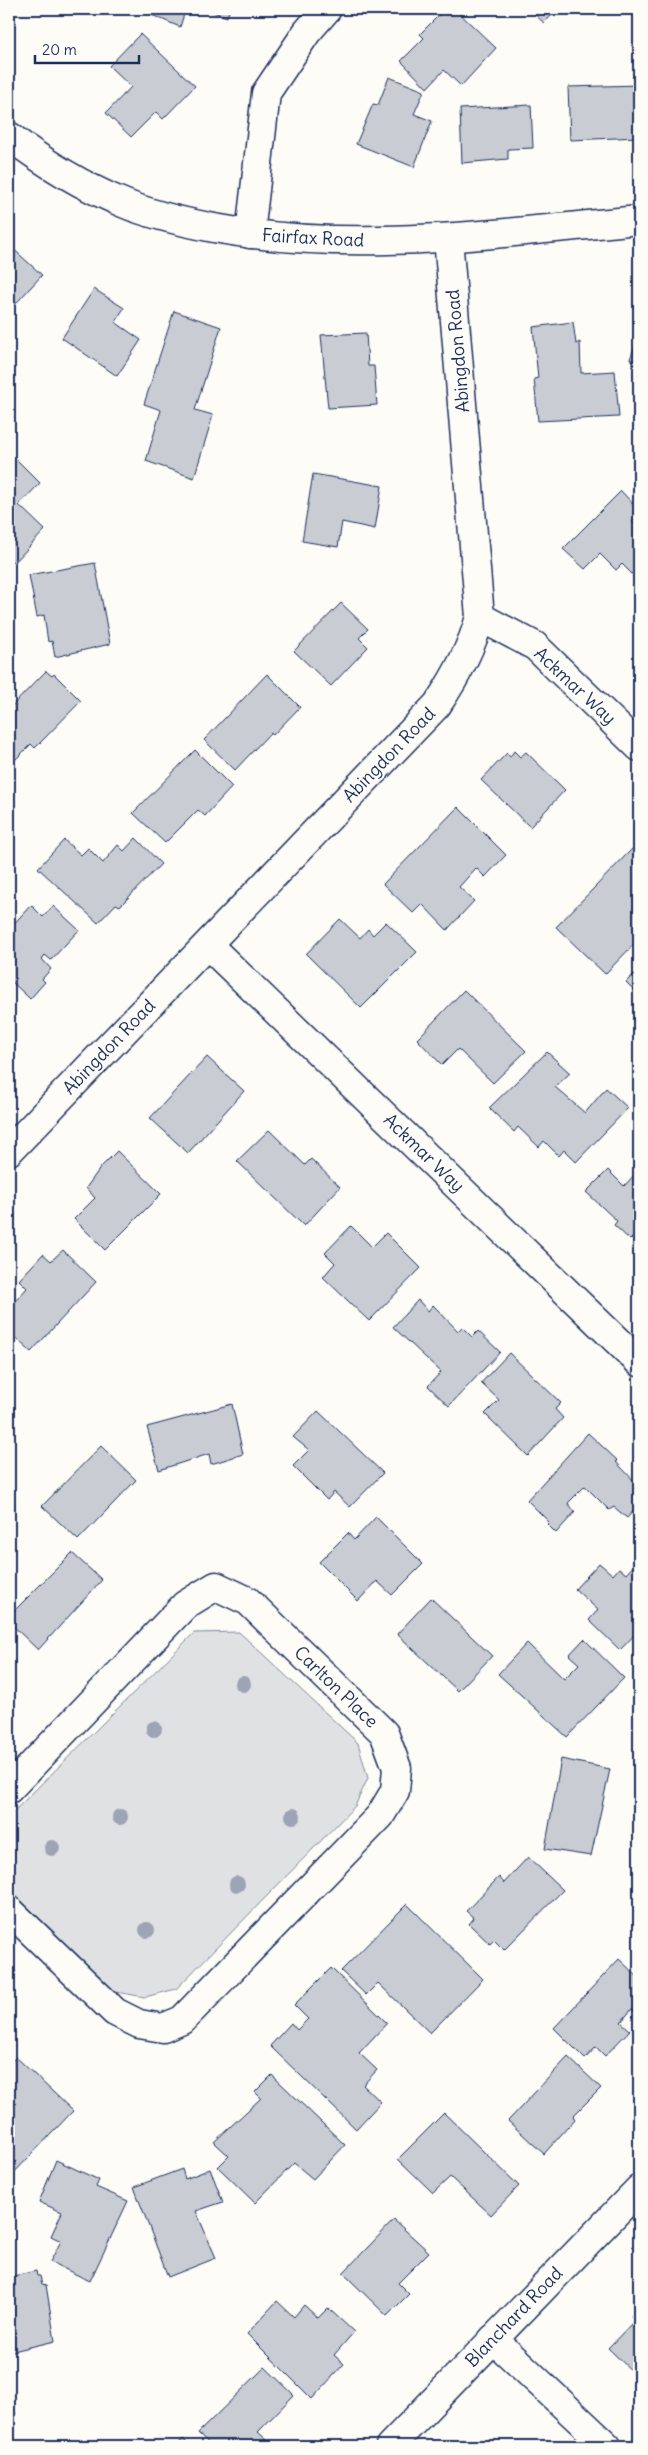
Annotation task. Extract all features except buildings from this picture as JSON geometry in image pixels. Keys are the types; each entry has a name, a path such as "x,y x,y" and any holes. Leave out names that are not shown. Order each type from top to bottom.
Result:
{"street":[{"path":"250,234 266,93 307,32 327,9"},
{"name":"Fairfax Road","path":"9,136 68,175 123,203 177,221 250,234 366,241 448,238 639,220"},
{"name":"Abingdon Road","path":"9,1151 437,706 458,674 475,636 480,617 448,238"},
{"name":"Ackmar Way","path":"480,617 535,646 639,746"},
{"name":"Ackmar Way","path":"208,945 639,1362"},
{"name":"Carlton Place","path":"9,1789 185,1605 216,1586 248,1601 384,1733 397,1768 395,1791 380,1816 182,2020 163,2028 139,2024 115,2012 9,1910"},
{"name":"Blanchard Road","path":"390,2446 639,2189"},
{"path":"493,2339 606,2446"}],"shaded area":[{"path":"239,1632 358,1743 368,1778 355,1806 176,1989 145,1997 116,1992 9,1889 9,1816 194,1633"}]}
